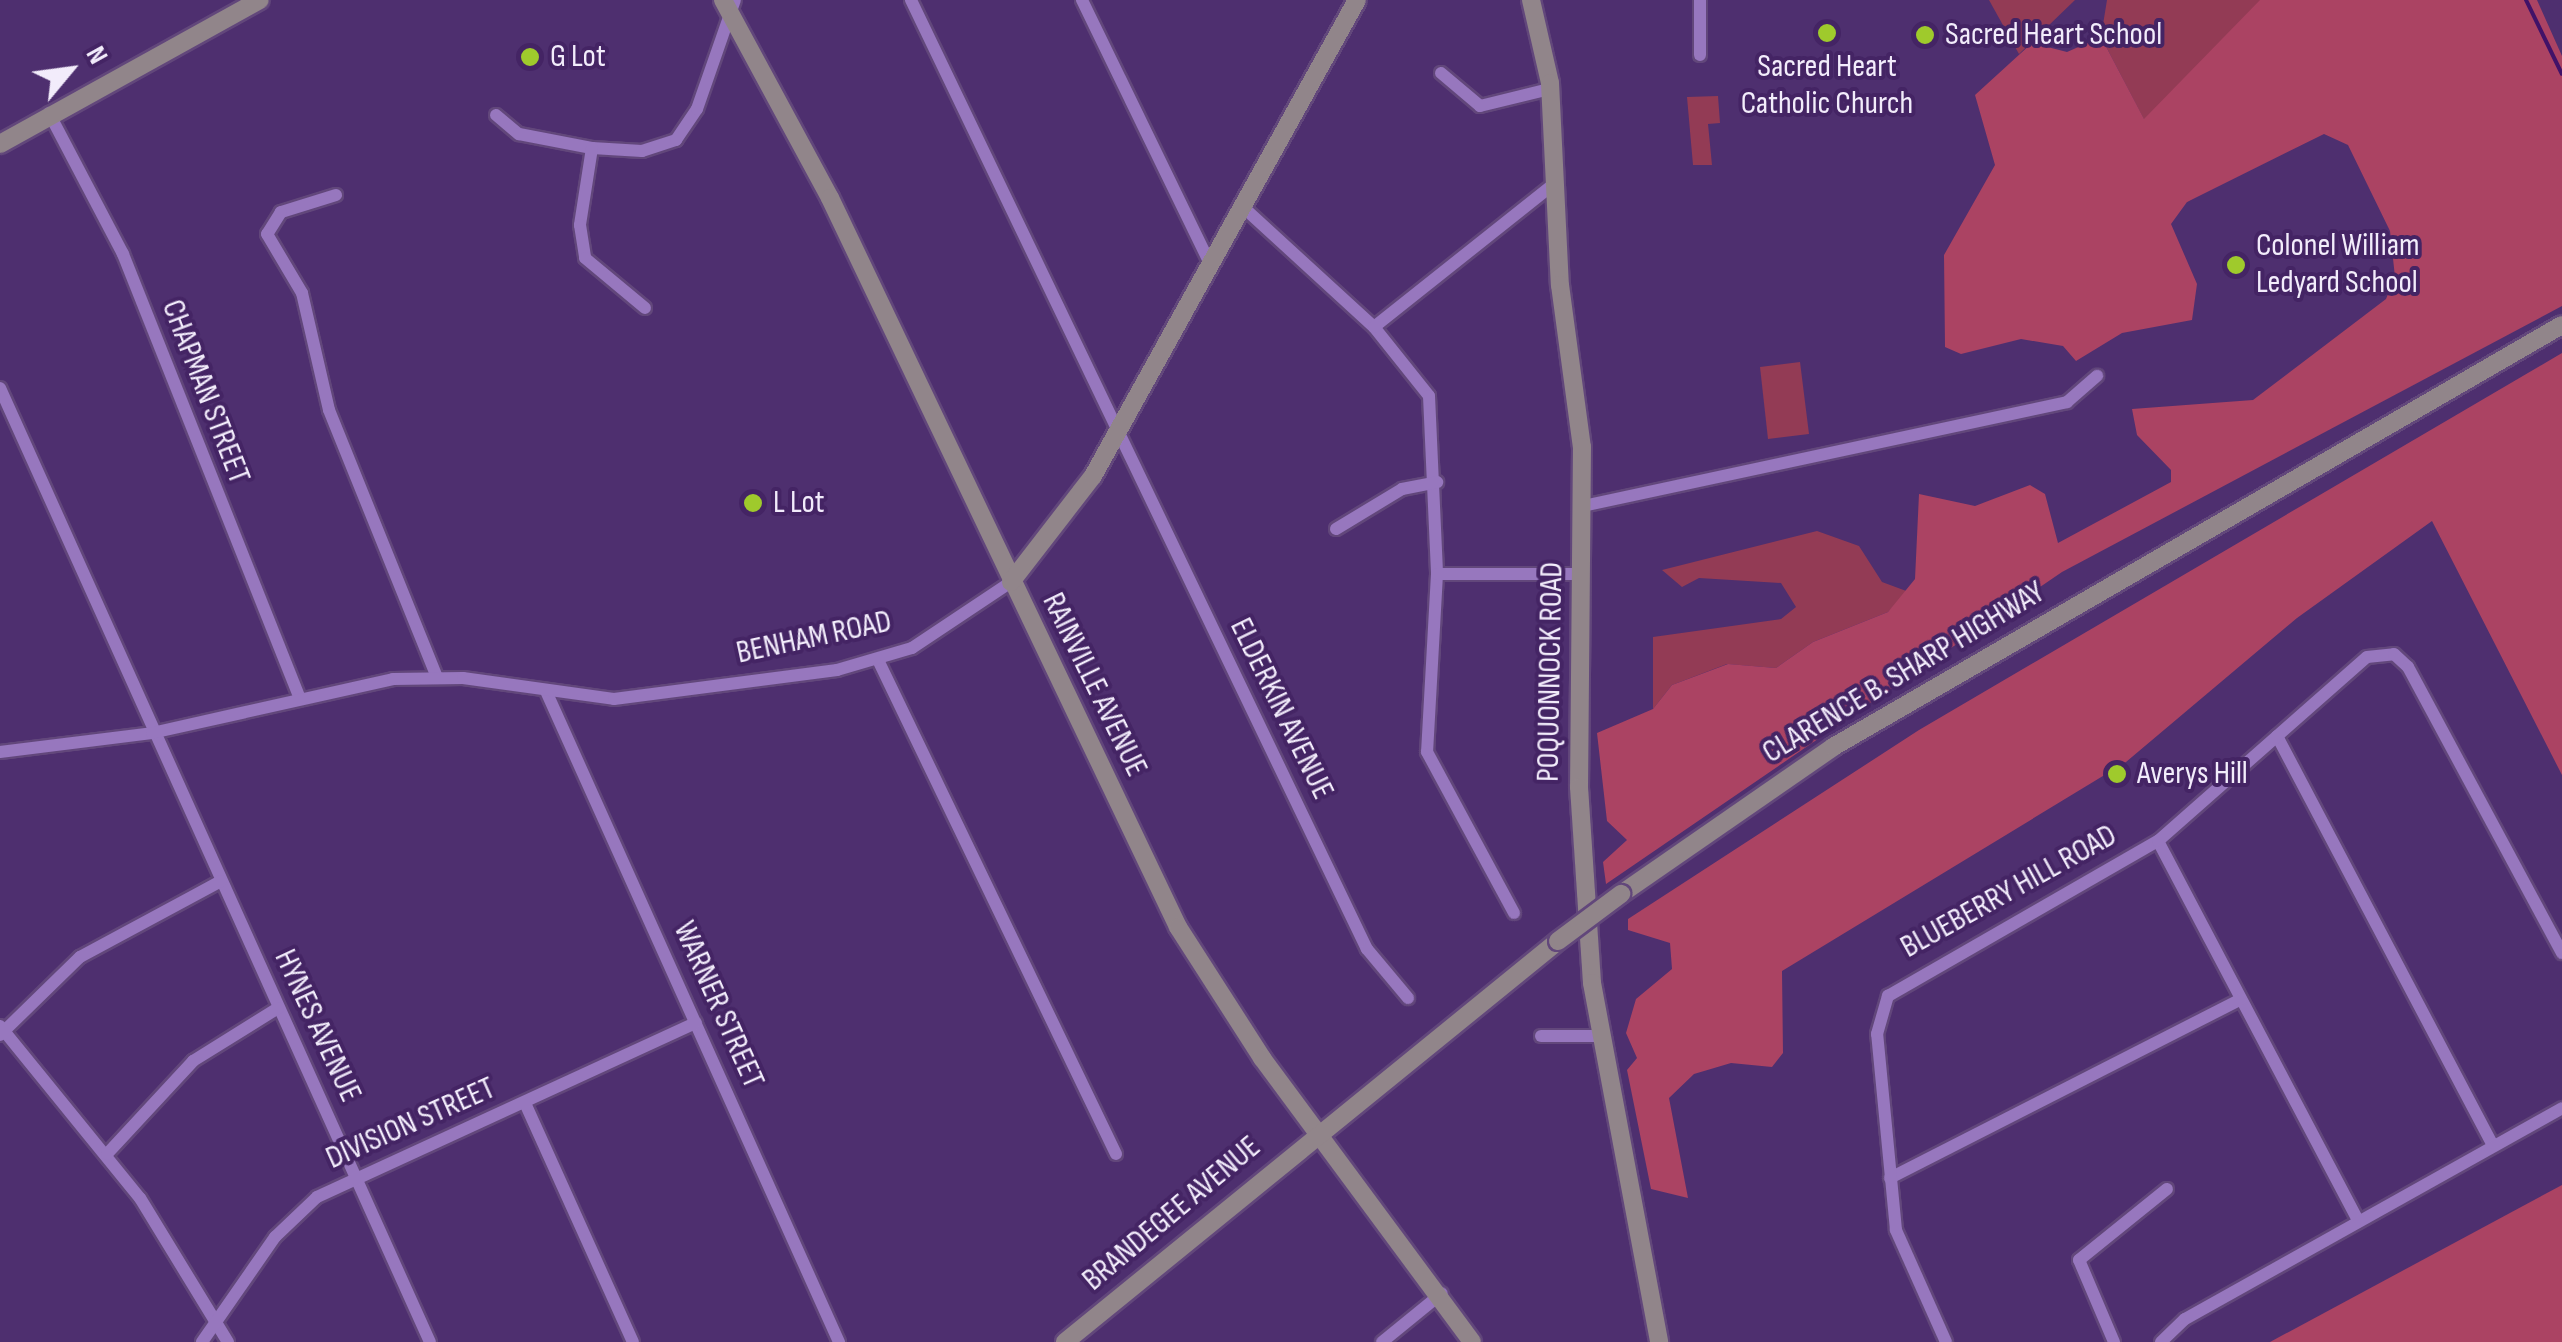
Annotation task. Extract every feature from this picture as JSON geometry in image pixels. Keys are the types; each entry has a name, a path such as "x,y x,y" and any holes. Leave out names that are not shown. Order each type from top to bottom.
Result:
{"main road":[{"path":"0,144 49,113 260,0"},
{"name":"BENHAM ROAD","path":"1011,582 1116,435 1358,0"},
{"name":"POQUONNOCK ROAD","path":"1531,0 1550,90 1583,506 1579,787 1600,1036 1659,1342"},
{"name":"RAINVILLE AVENUE","path":"730,4 1178,927 1318,1133 1442,1293 1472,1342"},
{"name":"CLARENCE B. SHARP HIGHWAY","path":"1318,1133 1620,894 1833,748 2562,325"},
{"name":"BRANDEGEE AVENUE","path":"1065,1342 1318,1133"}],"street":[{"name":"ELDERKIN AVENUE","path":"910,0 1370,956 1408,998"},
{"path":"1082,0 1211,266"},
{"path":"1700,0 1700,55"},
{"path":"496,115 519,134 592,148 642,151 687,128 730,4"},
{"path":"1441,73 1480,106 1550,90"},
{"name":"CHAPMAN STREET","path":"49,113 123,254 299,696"},
{"path":"592,148 580,225 585,258 645,308"},
{"path":"1374,327 1555,182"},
{"path":"336,195 281,212 268,234 302,294 330,410 436,677"},
{"path":"1243,207 1374,327 1429,396 1437,482 1435,716 1429,760 1514,913"},
{"path":"1583,506 2066,402 2097,376"},
{"name":"HYNES AVENUE","path":"0,388 152,733 430,1342"},
{"path":"1336,530 1402,489 1437,482"},
{"path":"1436,574 1583,574"},
{"name":"BENHAM ROAD","path":"0,752 152,733 299,696 436,677 546,691 668,696 879,662 942,634 1011,582"},
{"name":"BLUEBERRY HILL ROAD","path":"1946,1342 1900,1247 1877,1034 1888,996 2158,841 2367,657 2394,654 2562,953"},
{"path":"879,662 1116,1154"},
{"name":"WARNER STREET","path":"546,691 839,1342"},
{"path":"2277,736 2493,1145"},
{"path":"2158,841 2358,1220"},
{"path":"221,881 80,957 2,1030 107,1154 228,1342"},
{"path":"1890,1178 2240,1000"},
{"path":"107,1154 193,1060 278,1008"},
{"name":"DIVISION STREET","path":"202,1342 292,1216 356,1176 525,1104 696,1023"},
{"path":"1540,1036 1600,1036"},
{"path":"525,1104 633,1342"},
{"path":"2161,1342 2358,1220 2562,1108"},
{"path":"2114,1342 2078,1260 2167,1189"},
{"path":"1382,1342 1442,1293"}],"shaded area":[{"path":"1989,0 2075,0 2019,54"},
{"path":"2107,0 2514,0 2187,202 2101,37"},
{"path":"2260,0 2537,0 2562,56 2562,306 2062,572 1606,884 1603,862 1627,840 1607,821 1597,733 1653,709 1672,685 1728,664 1776,668 1813,642 1888,612 1915,579 1919,494 1975,506 2030,485 2045,494 2058,543 2171,482 2171,470 2137,435 2132,409 2253,400 2386,299 2395,277 2390,231 2348,145 2324,134 2187,202 2171,224 2197,284 2192,320 2122,333 2076,361 2063,346 2021,339 1961,354 1945,347 1944,255 1995,165 1975,95 2032,43 2067,52 2101,37 2144,119"},
{"path":"1718,96 1720,123 1708,124 1712,165 1693,165 1687,97"},
{"path":"2562,353 2562,775 2432,521 2297,618 2126,762 1782,971 1783,1053 1772,1067 1731,1063 1694,1074 1669,1098 1688,1198 1651,1189 1627,1070 1637,1058 1626,1033 1636,999 1672,969 1670,943 1628,930 1628,919 1919,730"},
{"path":"1800,362 1809,434 1768,439 1760,367"},
{"path":"1817,531 1859,546 1882,582 1909,592 1888,612 1813,642 1776,668 1727,664 1672,685 1653,709 1653,637 1781,619 1796,607 1781,583 1699,578 1682,587 1662,570"},
{"path":"2562,1185 2562,1342 2270,1342"}],"waterway":[{"path":"2526,0 2562,74"}],"place":[{"name":"Sacred Heart Catholic Church","path":"1827,33"},
{"name":"Sacred Heart School","path":"1925,35"},
{"name":"G Lot","path":"530,57"},
{"name":"Colonel William Ledyard School","path":"2236,265"},
{"name":"L Lot","path":"753,503"},
{"name":"Averys Hill","path":"2117,774"}]}
